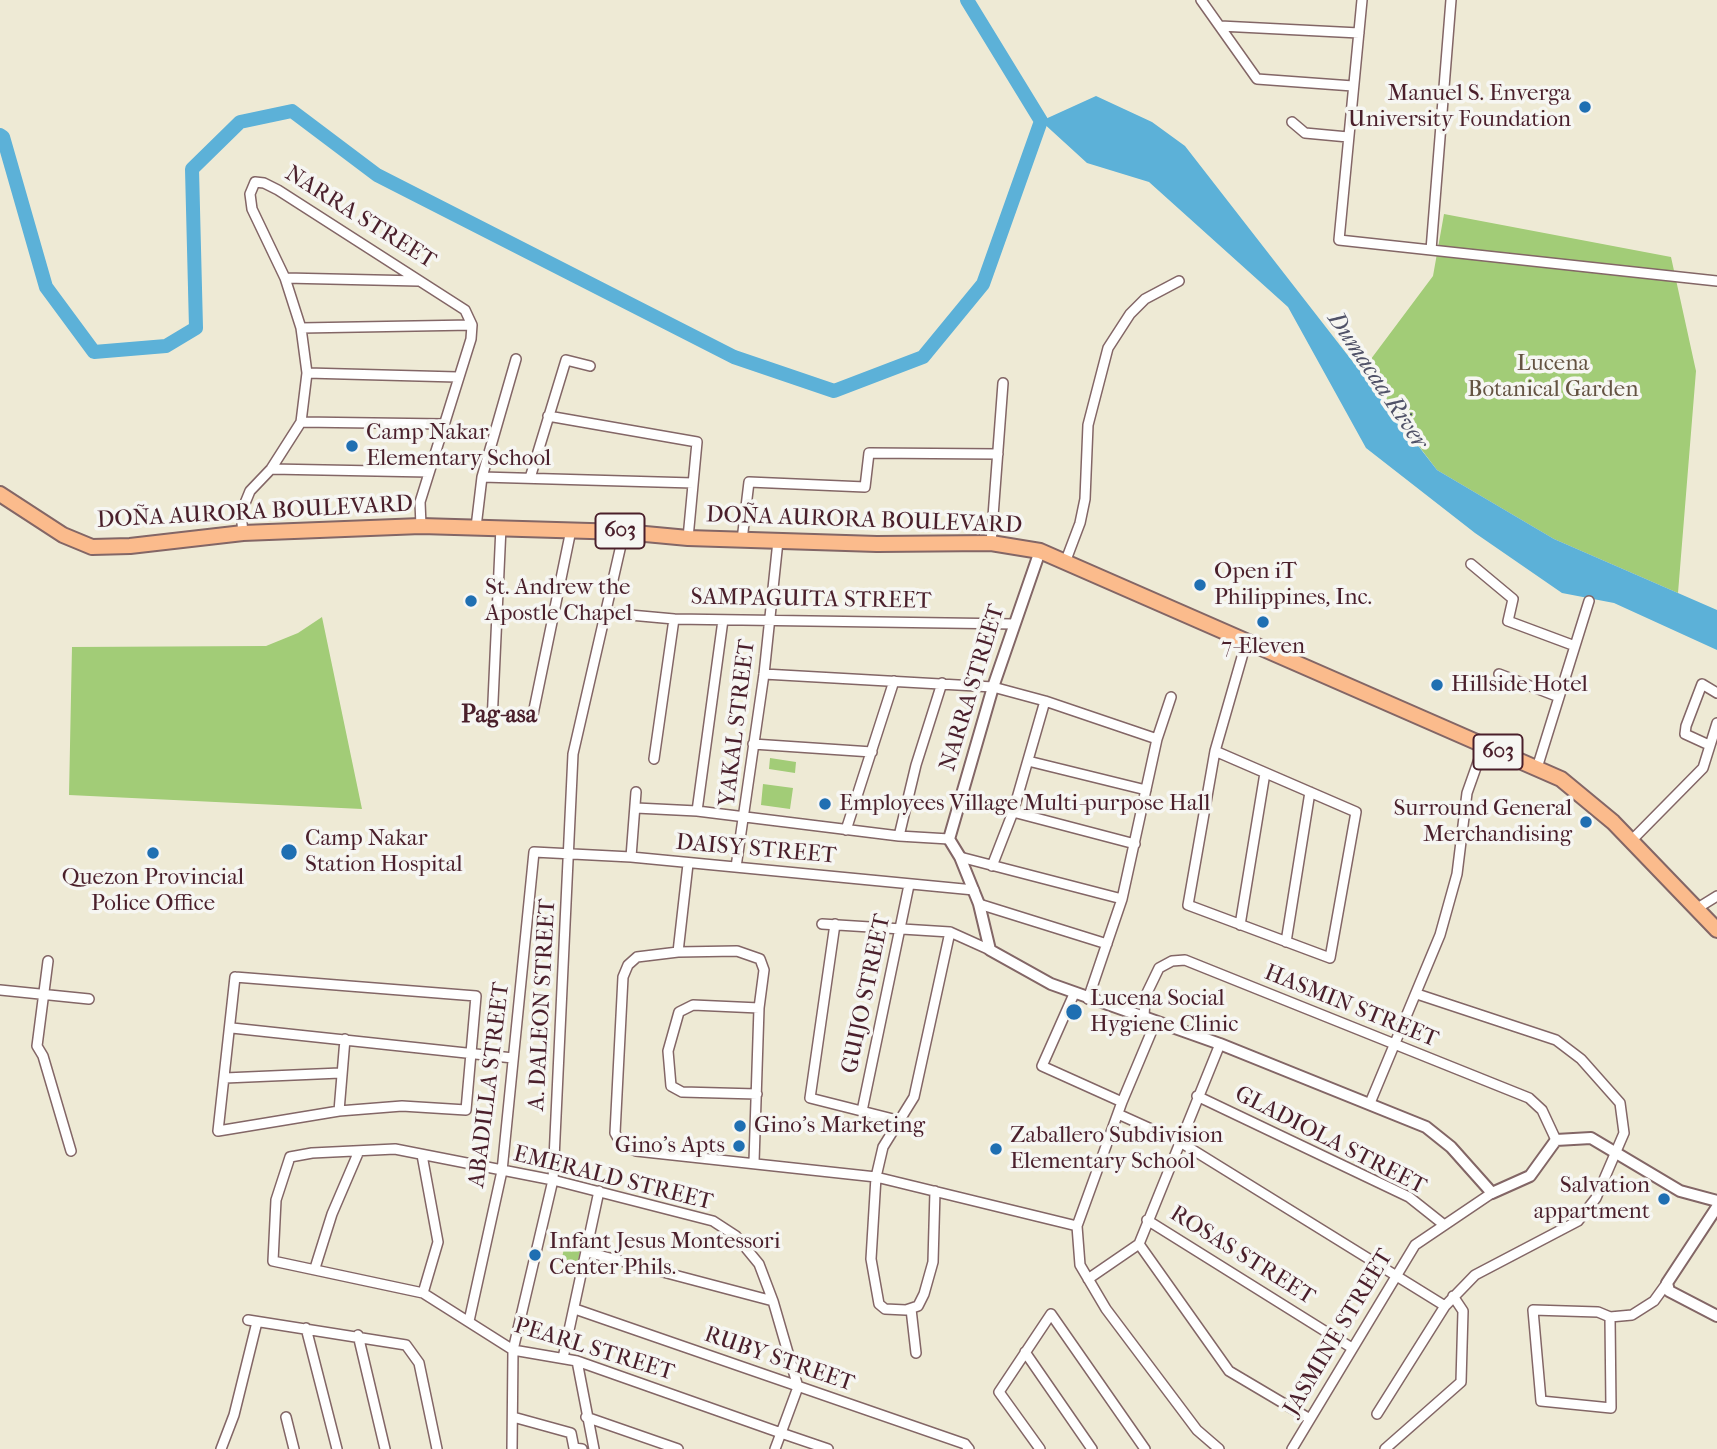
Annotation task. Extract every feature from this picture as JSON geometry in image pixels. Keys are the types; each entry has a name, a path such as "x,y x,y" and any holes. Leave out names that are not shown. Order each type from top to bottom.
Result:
{"main road":[{"name":"DOÑA AURORA BOULEVARD","path":"0,494 63,535 92,547 130,546 243,533 421,526 624,531 688,538 742,540 991,543 1040,551 1066,560 1246,643 1537,768 1584,795 1717,930"}],"street":[{"path":"1201,0 1257,79 1353,86"},
{"path":"1362,0 1339,240 1717,281"},
{"path":"1431,250 1451,0"},
{"path":"1220,26 1359,33"},
{"path":"1292,122 1306,133 1348,137"},
{"name":"NARRA STREET","path":"243,533 241,513 250,491 271,469 301,422 307,373 301,328 285,278 252,209 250,194 255,183 264,183 278,190 421,281 465,310 472,325"},
{"path":"285,278 421,281"},
{"path":"1066,560 1080,523 1085,499 1088,425 1108,348 1130,314 1144,299 1179,281"},
{"path":"301,328 472,325 471,339 420,502 421,526"},
{"path":"477,527 482,477 516,359"},
{"path":"530,478 566,360 590,366"},
{"path":"307,373 457,377"},
{"path":"991,543 1003,383"},
{"path":"548,416 697,442 688,538"},
{"path":"301,422 444,424"},
{"path":"742,540 749,482 865,487 869,453 998,454"},
{"path":"271,469 429,472"},
{"path":"482,477 693,483"},
{"path":"492,723 501,527"},
{"path":"532,719 571,530"},
{"name":"A. DALEON STREET","path":"512,1449 513,1350 553,1180 571,852 573,754 608,612 624,531"},
{"name":"YAKAL STREET","path":"736,867 764,674 778,541"},
{"name":"NARRA STREET","path":"949,839 993,687 1040,551"},
{"path":"1471,564 1513,599 1508,621 1575,646"},
{"path":"1537,768 1589,601"},
{"name":"SAMPAGUITA STREET","path":"608,612 674,619 1014,624"},
{"path":"654,759 674,619"},
{"path":"697,811 723,620"},
{"path":"1216,751 1356,812 1330,958 1188,905 1216,751 1246,643"},
{"path":"764,674 993,687 1045,701 1157,740"},
{"path":"1499,674 1559,696"},
{"path":"846,830 894,681"},
{"path":"898,836 916,765 942,684"},
{"path":"1709,746 1685,734 1686,726 1702,684 1717,693"},
{"path":"1088,999 1122,899 1157,740 1171,697"},
{"path":"992,866 1013,812 1045,701"},
{"path":"1631,841 1703,768 1717,723"},
{"path":"753,744 872,752"},
{"path":"1370,1103 1440,934 1457,874 1467,793 1484,745"},
{"path":"1028,761 1146,790"},
{"path":"1240,925 1265,773"},
{"path":"631,857 636,792"},
{"path":"1286,942 1310,792"},
{"path":"636,808 697,811 745,819 949,839 974,890 990,950"},
{"path":"1013,812 1135,844"},
{"name":"DAISY STREET","path":"534,852 631,857 974,890"},
{"name":"ABADILLA STREET","path":"469,1321 502,1171 534,852"},
{"path":"960,857 1122,899"},
{"path":"678,952 688,864"},
{"name":"GUIJO STREET","path":"862,1111 902,929 909,885"},
{"path":"1696,909 1717,895"},
{"path":"979,904 1107,944"},
{"path":"821,924 950,932 1074,994 1220,1044 1370,1103 1440,1137 1492,1193 1530,1176 1556,1140 1591,1138 1680,1191 1717,1200"},
{"path":"835,924 810,1098 901,1121"},
{"path":"935,1191 933,1262 918,1306 885,1309 879,1304 870,1259 876,1177 883,1147 914,1097 950,932"},
{"path":"754,1162 764,970 760,959 754,954 737,951 678,952 637,957 628,965 623,977 615,1133 622,1145 636,1151 876,1177 1077,1226"},
{"name":"HASMIN STREET","path":"1144,1017 1145,997 1159,968 1172,961 1185,960 1529,1098 1542,1110 1556,1140"},
{"path":"48,961 37,1046 44,1056 71,1151"},
{"path":"235,977 476,996 471,1054 466,1110 402,1105 339,1111 218,1131 232,1028 235,977"},
{"path":"0,990 89,999"},
{"path":"1074,994 1042,1066 1122,1102"},
{"path":"1377,1414 1453,1296 1475,1275 1578,1221 1595,1198 1623,1133 1620,1103 1581,1059 1556,1040 1417,995"},
{"path":"757,1094 682,1092 671,1086 668,1051 679,1012 693,1005 760,1008"},
{"path":"1156,1021 1122,1102 1077,1226 1080,1265 1106,1309 1196,1430 1219,1449"},
{"path":"232,1028 513,1058"},
{"path":"339,1111 340,1073 345,1039"},
{"path":"1088,1279 1139,1244 1220,1044"},
{"path":"225,1078 340,1073"},
{"name":"GLADIOLA STREET","path":"1197,1096 1409,1197 1443,1224"},
{"path":"1118,1114 1180,1142 1445,1306"},
{"name":"EMERALD STREET","path":"273,1261 276,1200 290,1157 312,1153 395,1149 599,1191 713,1221 736,1236 759,1264 773,1301 798,1387"},
{"path":"315,1268 332,1214 359,1151"},
{"path":"422,1155 438,1242 424,1293"},
{"path":"563,1357 599,1191"},
{"name":"JASMINE STREET","path":"1292,1449 1415,1245 1492,1193"},
{"path":"1610,1317 1611,1408 1541,1401 1533,1310 1598,1312 1610,1317 1632,1315 1654,1301 1717,1207"},
{"name":"ROSAS STREET","path":"1147,1220 1352,1348"},
{"path":"1139,1244 1229,1371 1310,1419"},
{"path":"587,1252 773,1301"},
{"name":"PEARL STREET","path":"273,1261 424,1293 513,1350 577,1361 828,1449"},
{"path":"1667,1283 1669,1291 1717,1316"},
{"path":"1385,1449 1461,1382 1463,1311 1453,1296"},
{"path":"911,1308 916,1353"},
{"name":"RUBY STREET","path":"575,1309 965,1444 970,1449"},
{"path":"1040,1449 999,1392 1051,1314 1145,1449"},
{"path":"221,1449 234,1415 252,1321 358,1335 406,1345 416,1355 437,1449"},
{"path":"306,1328 337,1449"},
{"path":"358,1335 385,1449"},
{"path":"1025,1352 1092,1449"},
{"path":"577,1361 594,1449"},
{"path":"775,1449 798,1387"},
{"path":"286,1417 295,1449"},
{"path":"513,1417 571,1433 574,1448 582,1449"},
{"path":"586,1417 678,1449"}],"green space":[{"name":"Lucena Botanical Garden","path":"1444,214 1671,257 1696,371 1678,593 1554,539 1437,470 1362,371 1433,276"},
{"path":"322,617 362,809 69,795 72,647 266,646 298,633"},
{"path":"770,758 796,762 795,773 769,769"},
{"path":"763,784 793,788 790,809 761,805"},
{"path":"565,1243 581,1246 575,1276 559,1273"}],"water":[{"path":"1096,96 1152,122 1185,146 1437,470 1554,539 1717,610 1717,650 1614,603 1562,593 1475,533 1366,448 1288,307 1149,182 1087,163 1041,121"}],"waterway":[{"path":"967,0 1041,121"},
{"path":"0,135 3,137 46,287 94,352 166,346 196,328 192,169 240,122 292,111 377,175 734,357 834,391 923,357 983,284 1041,121"}],"place":[{"name":"Manuel S. Enverga University Foundation","path":"1585,107"},
{"name":"Camp Nakar Elementary School","path":"352,446"},
{"name":"Open iT Philippines, Inc.","path":"1200,585"},
{"name":"St. Andrew the Apostle Chapel","path":"471,601"},
{"name":"7-Eleven","path":"1263,622"},
{"name":"Hillside Hotel","path":"1437,685"},
{"name":"Employees Village Multi-purpose Hall","path":"825,804"},
{"name":"Surround General Merchandising","path":"1586,822"},
{"name":"Camp Nakar Station Hospital","path":"289,852"},
{"name":"Quezon Provincial Police Office","path":"153,853"},
{"name":"Lucena Social Hygiene Clinic","path":"1074,1012"},
{"name":"Gino's Marketing","path":"740,1126"},
{"name":"Gino's Apts","path":"739,1146"},
{"name":"Zaballero Subdivision Elementary School","path":"996,1149"},
{"name":"Salvation appartment","path":"1664,1199"},
{"name":"Infant Jesus Montessori Center Phils.","path":"535,1255"}],"district":[{"name":"Pag-asa","path":"499,716"}],"water label":[{"name":"Dumacaa River","path":"1377,381"}]}
